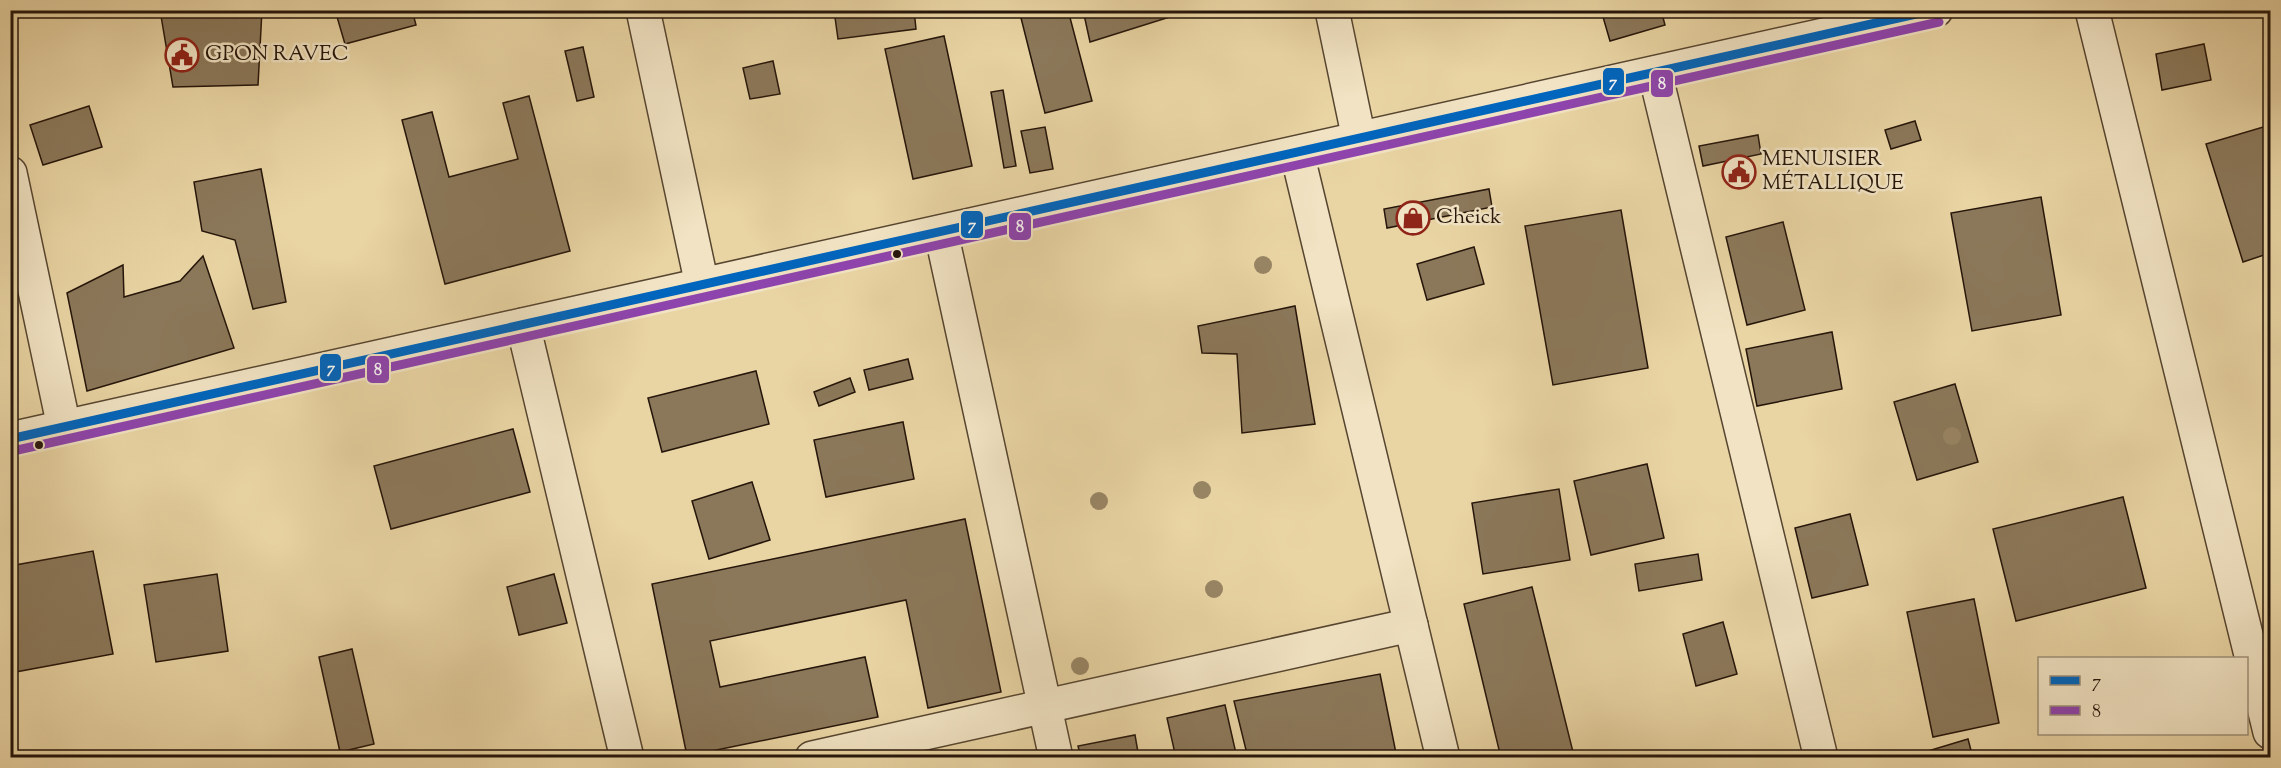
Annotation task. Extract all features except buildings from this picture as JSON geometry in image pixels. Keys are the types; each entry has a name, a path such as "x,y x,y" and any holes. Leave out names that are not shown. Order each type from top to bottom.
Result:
{"street":[{"path":"643,10 702,285"},
{"path":"1332,10 1359,139"},
{"path":"10,439 1936,10"},
{"path":"2092,10 2271,732"},
{"path":"1655,73 1821,758"},
{"path":"1296,153 1443,758"},
{"path":"10,173 64,427"},
{"path":"941,232 1056,758"},
{"path":"523,325 627,758"},
{"path":"812,758 1410,625"}],"transit line":[{"name":"7","path":"10,439 1934,10"},
{"name":"8","path":"13,451 1939,22"}],"place":[{"name":"GPON RAVEC","path":"182,55"},
{"name":"MENUISIER MÉTALLIQUE","path":"1739,172"},
{"name":"Cheick","path":"1413,218"}]}
